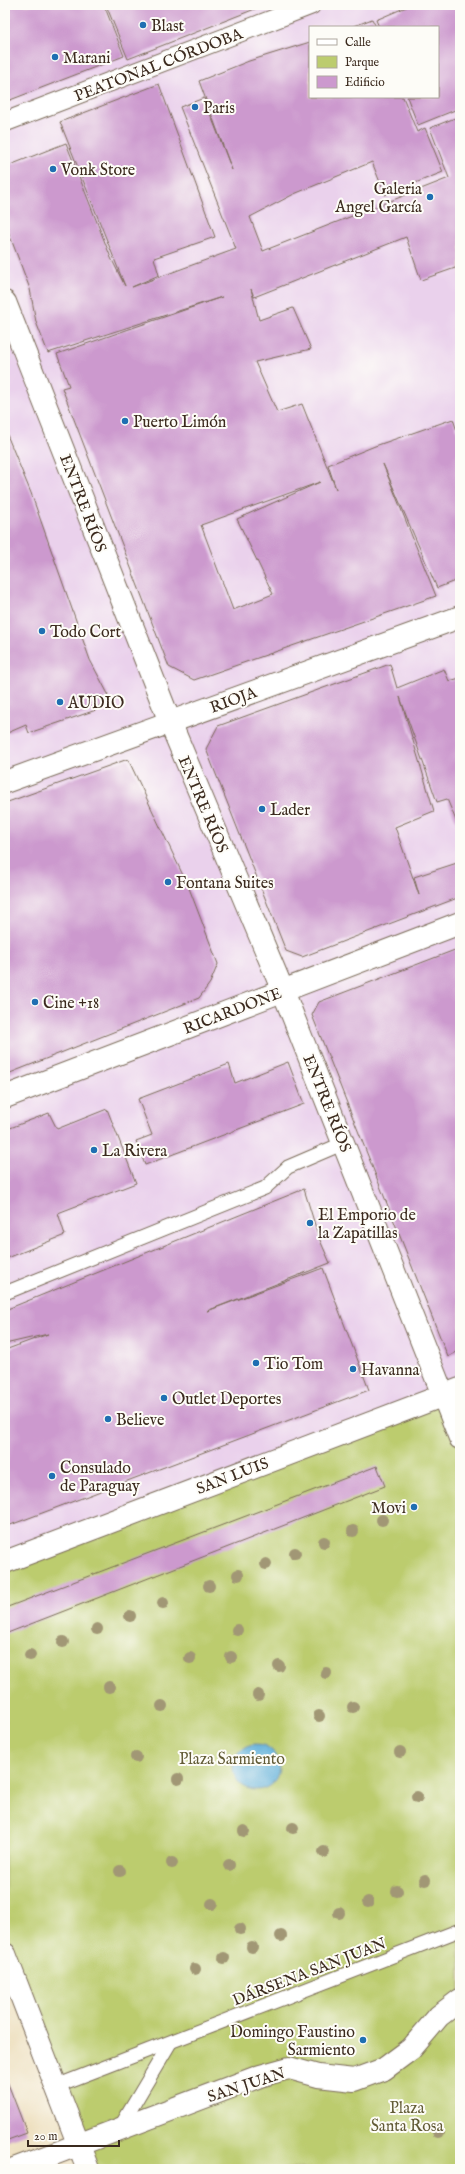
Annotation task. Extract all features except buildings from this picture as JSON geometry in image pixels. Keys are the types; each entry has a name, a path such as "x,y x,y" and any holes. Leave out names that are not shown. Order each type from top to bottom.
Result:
{"main road":[{"name":"ENTRE RÍOS","path":"5,302 170,722 283,991 344,1143 452,1392 460,1438"},
{"name":"RIOJA","path":"5,782 460,617"},
{"name":"RICARDONE","path":"5,1097 460,923"},
{"name":"SAN LUIS","path":"5,1562 452,1392"},
{"path":"5,1954 88,2169"},
{"name":"SAN JUAN","path":"14,2169 260,2076 289,2068 318,2076 354,2080 384,2069 411,2049 439,2016 460,2000"}],"street":[{"name":"PEATONAL CÓRDOBA","path":"5,122 311,5"}],"lane":[{"path":"5,1293 265,1188 288,1167 344,1143"},
{"name":"DÁRSENA SAN JUAN","path":"56,2086 460,1930"},
{"path":"119,2129 170,2043"}],"shaded area":[{"path":"5,5 460,5 460,1389 5,1562"}],"green space":[{"name":"Plaza Sarmiento","path":"444,1395 460,1438 460,2169 88,2169 5,1955 5,1562"}],"water":[{"path":"256,1744 269,1748 275,1754 279,1767 275,1780 269,1786 256,1790 243,1786 237,1780 233,1767 237,1754 243,1748"}],"place":[{"name":"Blast","path":"143,25"},
{"name":"Marani","path":"55,57"},
{"name":"Paris","path":"195,107"},
{"name":"Vonk Store","path":"53,169"},
{"name":"Galeria Angel García","path":"430,197"},
{"name":"Puerto Limón","path":"125,421"},
{"name":"Todo Cort","path":"42,631"},
{"name":"AUDIO","path":"60,702"},
{"name":"Lader","path":"262,809"},
{"name":"Fontana Suites","path":"168,882"},
{"name":"Cine +18","path":"35,1002"},
{"name":"La Rivera","path":"94,1150"},
{"name":"El Emporio de la Zapatillas","path":"310,1223"},
{"name":"Tio Tom","path":"256,1363"},
{"name":"Havanna","path":"353,1369"},
{"name":"Outlet Deportes","path":"164,1398"},
{"name":"Believe","path":"108,1419"},
{"name":"Consulado de Paraguay","path":"52,1476"},
{"name":"Movi","path":"414,1507"},
{"name":"Domingo Faustino Sarmiento","path":"363,2040"}],"park label":[{"name":"Plaza Santa Rosa","path":"407,2116"}]}
